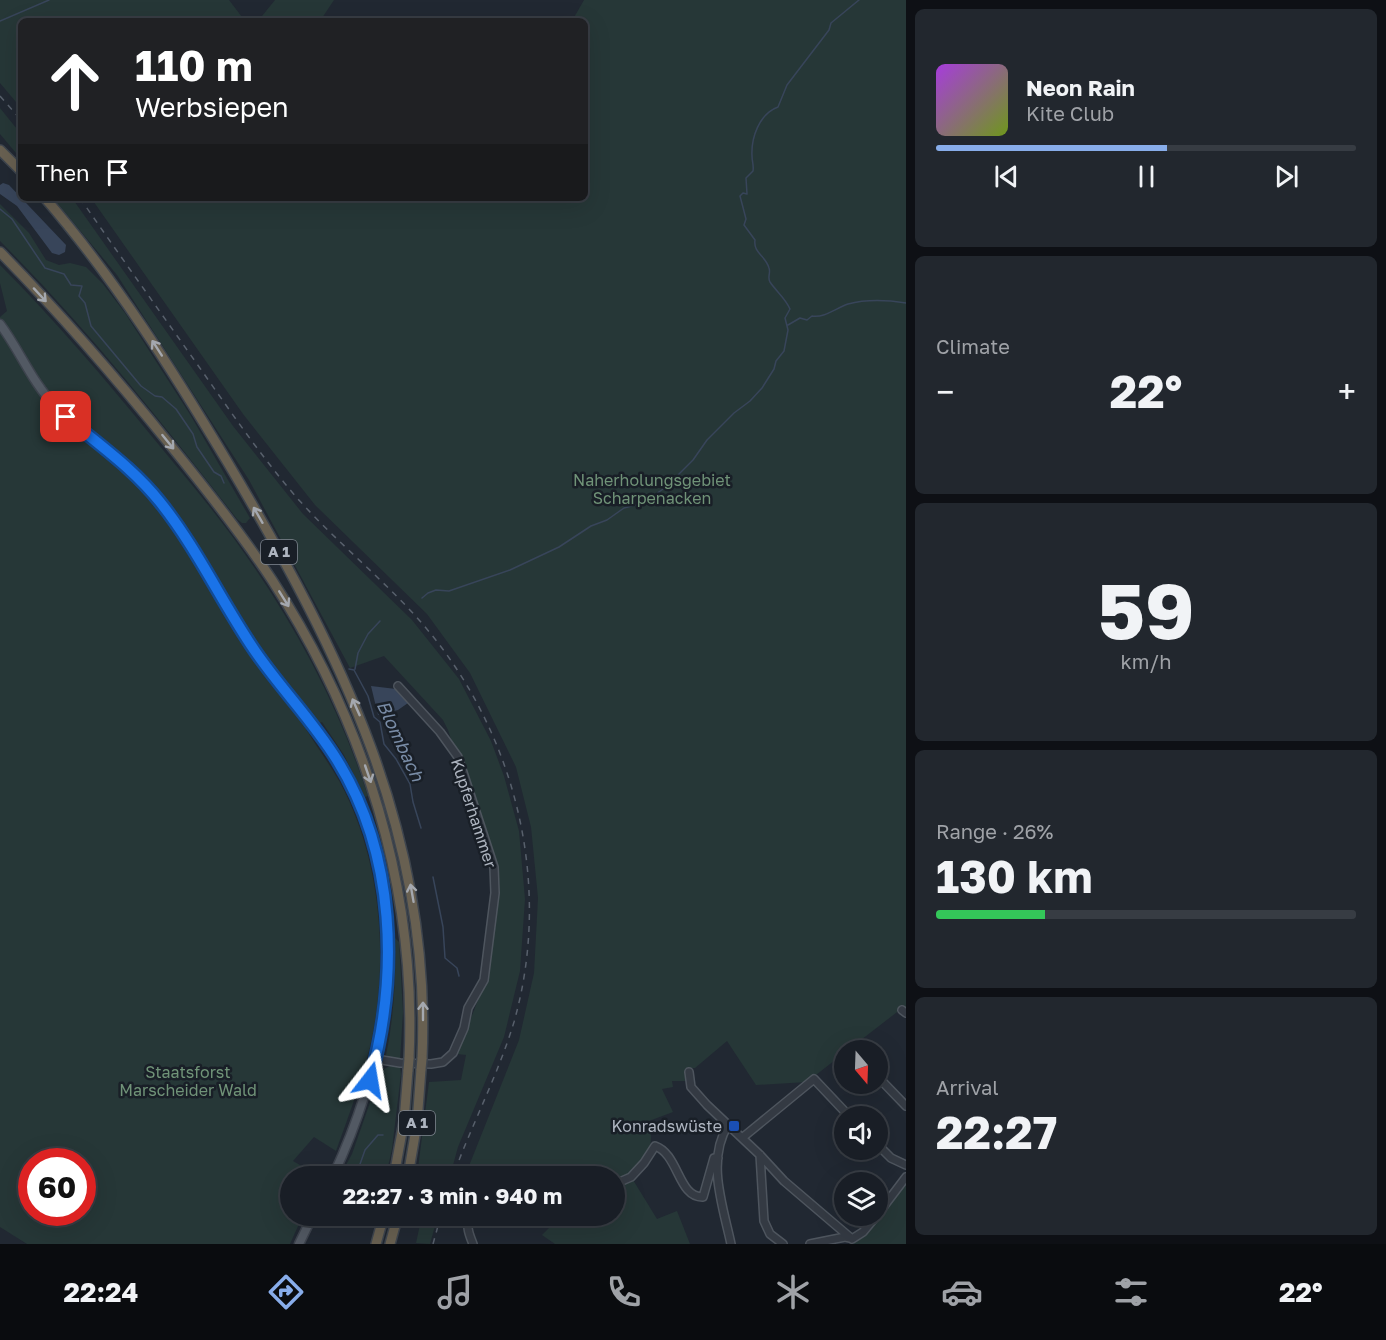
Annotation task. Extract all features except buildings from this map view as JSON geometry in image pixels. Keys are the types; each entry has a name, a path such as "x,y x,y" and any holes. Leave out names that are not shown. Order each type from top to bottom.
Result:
{"highway":[{"path":"0,150 18,168"},
{"name":"A 1","path":"47,201 108,277 184,389 319,627 364,725 385,785 409,877 420,951 424,1016 422,1064 417,1123 410,1166"},
{"name":"A 1","path":"0,252 57,313 151,421 216,502 272,580 339,700 373,788 397,880 407,952 409,1059 404,1121 396,1166"},
{"path":"376,1244 381,1226"},
{"path":"390,1244 395,1226"}],"main road":[{"path":"0,324 36,383 56,407 130,468 160,501 254,649 325,741 345,773 365,817 380,869 388,944 387,993 376,1059 359,1115 337,1166"},
{"path":"299,1244 308,1226"}],"street":[{"name":"Kupferhammer","path":"376,1059 400,1063 431,1064 443,1062 453,1053 464,1028 473,997 484,980 495,893 494,867 458,757 440,732 398,687"},
{"path":"689,1072 691,1087 783,1181 851,1241"},
{"path":"742,1138 814,1079 840,1106"},
{"path":"888,1087 906,1106"},
{"path":"728,1125 720,1137 717,1180 731,1244"},
{"path":"625,1180 631,1177 644,1163 655,1146 672,1160 686,1187 693,1194 703,1197 706,1193 714,1158 718,1158"},
{"path":"760,1155 764,1221 770,1234 783,1244"},
{"path":"888,1155 906,1165"},
{"path":"888,1200 906,1177"},
{"path":"468,1226 473,1244"},
{"path":"851,1241 868,1226"},
{"path":"810,1244 845,1237 851,1241"}],"green space":[{"path":"0,0 229,0 243,18 18,18 18,104 0,83"},
{"path":"275,0 334,0 322,18 260,18"},
{"name":"Naherholungsgebiet Scharpenacken","path":"584,0 906,0 906,1011 901,1009 861,1040 834,1040 834,1061 807,1082 756,1085 727,1041 695,1068 687,1068 685,1074 687,1081 672,1081 673,1087 662,1089 673,1112 649,1121 651,1139 648,1151 630,1175 657,1219 677,1211 690,1244 555,1244 542,1235 551,1226 625,1226 625,1166 469,1166 519,1040 534,973 538,898 531,827 516,767 470,673 427,614 315,505 243,414 93,201 588,201 588,18 574,18"},
{"path":"0,108 18,130 18,155 0,134"},
{"path":"55,201 74,201 233,426 303,514 412,620 459,679 491,741 504,776 519,831 525,899 520,971 504,1037 458,1147 453,1166 418,1166 429,1082 461,1080 466,1055 457,1054 487,977 497,882 443,720 384,656 350,668 249,480 117,275"},
{"path":"0,204 29,233 46,260 59,265 70,263 86,267 103,284 125,313 191,416 250,518 246,523 237,519 152,411 93,341 0,241"},
{"name":"Staatsforst Marscheider Wald","path":"0,265 98,372 195,489 258,573 302,644 321,681 339,719 368,796 365,797 344,755 322,722 306,729 341,784 369,858 378,916 380,975 370,1048 336,1151 314,1137 293,1161 302,1166 280,1166 280,1226 298,1226 290,1244 27,1244 0,1227 0,317 7,311 0,283"},
{"path":"395,938 399,942 403,1012 400,1061 386,1055 394,997"},
{"path":"390,1066 400,1066 401,1074 388,1166 345,1166 352,1154 382,1070"},
{"path":"906,1181 906,1244 853,1244 872,1226 888,1226 888,1205"},
{"path":"420,1226 435,1226 430,1244 416,1243"}],"water":[{"path":"3,183 9,185 18,194 18,201 24,201 66,245 65,252 59,255 52,253 17,206 0,194 0,185"},
{"path":"371,686 396,689 408,703 398,710 378,715"}],"waterway":[{"path":"0,21 49,0"},
{"path":"422,598 436,590 449,591 510,570 559,547 624,508 643,503 666,487 693,460 707,440 762,388 784,351 788,330 785,318 790,309 770,282 767,264 756,248 755,240 744,225 746,219 740,196 743,193 747,194 746,178 753,171 752,149 755,134 766,115 778,107 787,85 829,30 831,23 859,0"},
{"name":"Blombach","path":"0,209 12,219 45,268 64,274 71,285 82,286 79,296 85,303 91,326 141,386 155,396 162,397 176,409 193,434 197,447 214,472 221,476 224,483"},
{"path":"788,325 800,318 807,320 812,316 826,314 855,302 877,300 906,303"},
{"path":"355,669 358,653 368,634 380,621"},
{"name":"Blombach","path":"349,669 354,670 368,696 374,717 380,722 384,744 396,759 410,784 421,828"},
{"name":"Blombach","path":"433,877 443,927 445,958 457,968 459,976"},
{"name":"Blombach","path":"359,1166 365,1150 378,1135 383,1135"}],"railway":[{"path":"0,96 18,117"},
{"path":"82,201 273,468 314,516 416,616 431,634 461,676 486,721 506,768 519,818 527,869 529,920 525,971 508,1042 457,1166"},
{"path":"433,1244 438,1226"}],"place":[{"name":"Konradswüste","path":"734,1126"}],"route":[{"path":"66,417 130,468 167,510 266,668 312,724 337,759 357,798 369,828 378,862 384,896 388,944 385,1010 370,1080"}]}
